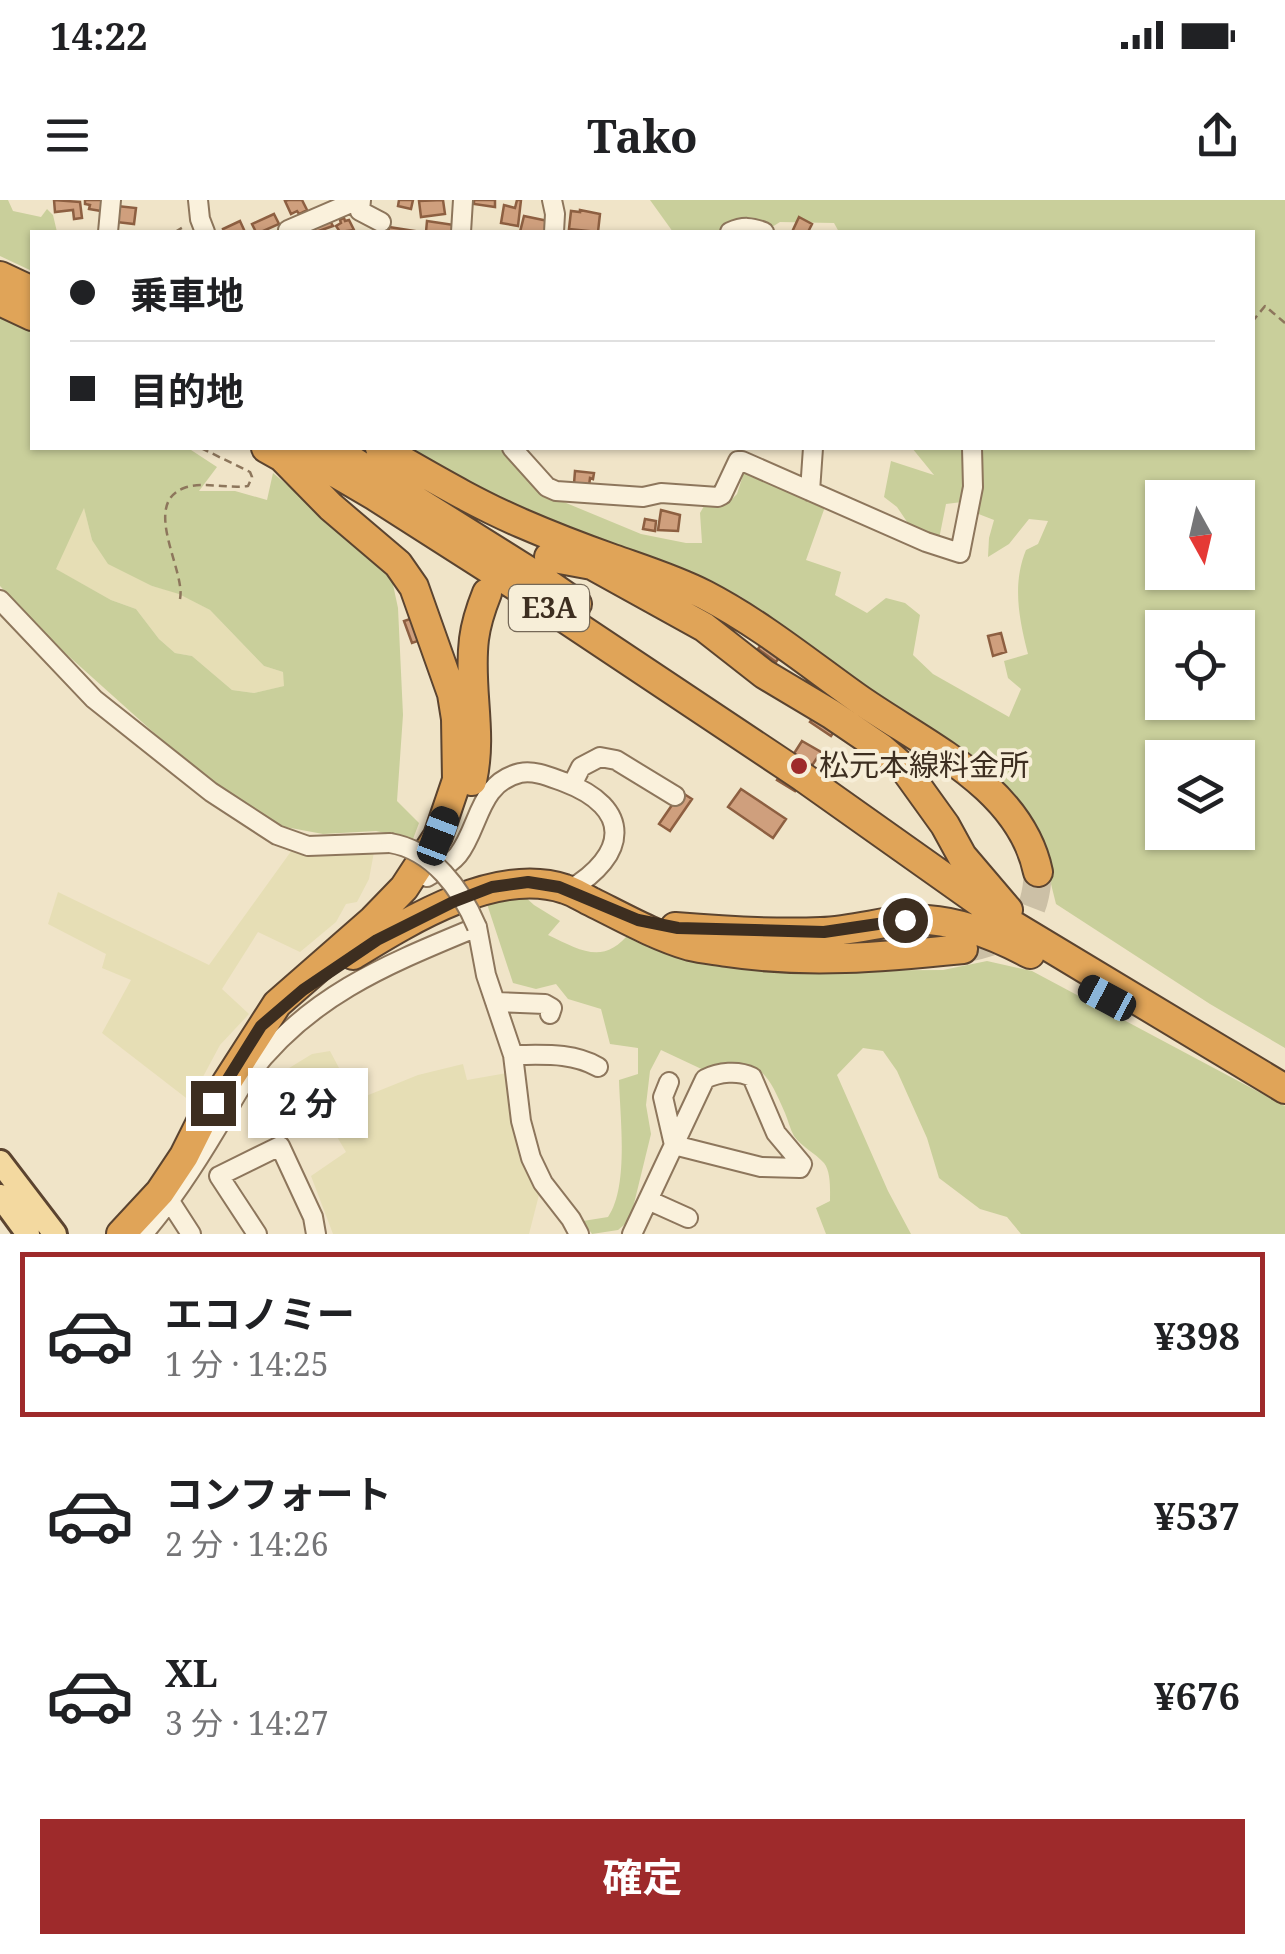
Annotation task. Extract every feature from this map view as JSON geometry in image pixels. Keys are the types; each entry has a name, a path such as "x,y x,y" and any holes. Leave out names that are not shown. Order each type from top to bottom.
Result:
{"highway":[{"path":"0,273 30,282"},
{"path":"0,273 30,290"},
{"path":"0,301 30,315"},
{"path":"121,1234 160,1192 276,1004 404,888 438,836 457,780 452,694 414,587 398,564 330,507 282,457 270,450"},
{"name":"E3A","path":"296,450 530,595 800,774 946,880 1055,952 1285,1090"},
{"name":"E3A","path":"335,450 538,577 810,762 900,825 1055,952"},
{"path":"384,450 518,522 706,595 786,645 861,701 948,756 981,784 1021,830 1034,854 1038,872"},
{"path":"549,557 592,565 704,627 764,674 881,748 904,768 962,856 1013,917"},
{"path":"331,956 389,916 426,877 437,865 462,814 475,766 478,736 474,638 487,594"},
{"path":"261,1026 303,990 377,940 492,887 528,882 578,895 656,925 824,932 905,920 958,926 1009,943 1186,1041 1285,1090"},
{"path":"578,895 652,932 691,946 772,958 828,959 963,949"}],"main road":[{"path":"0,1162 55,1234"},
{"path":"0,1196 28,1234"}],"street":[{"path":"108,230 110,200"},
{"path":"198,200 204,230"},
{"path":"288,230 351,200"},
{"path":"361,200 360,212 381,222"},
{"path":"460,230 463,200"},
{"path":"552,200 554,230"},
{"path":"514,450 546,486 556,491 643,497 662,493 718,497 738,461 960,553 973,487 972,450"},
{"path":"810,491 813,450"},
{"path":"0,600 94,699 210,792 277,835 308,846 406,846 451,882 477,927 486,976 513,1054 521,1121 531,1158 542,1183 579,1234"},
{"path":"572,785 581,767 600,756 616,760 676,796"},
{"path":"426,877 455,859 486,795 496,784 522,772 534,772 594,796 612,815 615,834 608,855 578,895"},
{"path":"143,1234 171,1203 248,1076 287,1032 362,978 477,927"},
{"path":"495,1002 545,1004 552,1008 550,1014"},
{"path":"513,1054 568,1055 598,1067"},
{"path":"632,1234 705,1079 716,1074 752,1077 776,1133 802,1164 800,1168 761,1167 674,1146"},
{"path":"669,1082 663,1097 674,1146"},
{"path":"190,1172 219,1176 280,1146 316,1234"},
{"path":"219,1176 257,1234"},
{"path":"648,1200 688,1218"},
{"path":"171,1203 191,1234"}],"path":[{"path":"1255,319 1266,306 1285,324"},
{"path":"180,599 181,583 165,529 171,500 176,492 197,486 248,486 252,477 250,472 205,450"}],"shaded area":[{"path":"84,507 92,540 152,586 179,593 210,610 264,666 283,672 285,686 254,693 232,690 192,656 175,653 136,609 55,569"},
{"path":"292,850 374,852 369,879 357,902 346,904 336,922 300,952 258,932 222,989 249,1014 220,1045 190,1101 102,1033 131,980 102,968 106,954 48,924 58,892 209,965"},
{"path":"330,1051 356,1100 418,1075 463,1064 467,1080 518,1071 540,1191 529,1234 333,1234 311,1176 346,1152 326,1118 286,1137 263,1084 312,1054"}],"green space":[{"path":"0,200 8,200 13,211 41,217 47,209 53,215 57,230 30,230 30,270 0,256"},
{"path":"650,200 1285,200 1285,1048 1056,904 1042,848 832,661 740,596 539,521 399,450 508,450 542,493 641,534 686,543 702,543 700,513 707,501 729,502 737,494 745,469 826,504 806,560 841,572 835,595 867,613 886,598 905,603 920,615 913,655 933,674 1009,717 1021,689 1008,678 1004,661 1028,654 1018,602 1019,576 1026,550 1038,544 1048,521 1029,519 1009,544 988,557 994,520 962,502 946,504 939,539 916,535 897,507 884,497 891,461 934,475 914,450 1255,450 1255,230 838,230 834,223 780,222 767,230 672,230"},
{"path":"0,316 30,330 30,450 191,450 217,467 199,491 235,491 267,500 273,473 347,535 392,580 398,608 403,715 397,801 419,823 413,839 376,831 323,834 280,826 181,757 54,643 0,586","holes":["84,508 92,540 108,564 210,610 264,666 283,672 284,686 254,693 232,690 192,656 175,653 136,609 111,600 56,569"]},
{"path":"523,895 560,921 548,935 592,952 611,949 631,931 717,964 759,971 943,970 987,961 1032,971 1285,1106 1285,1234 1021,1234 1007,1217 980,1209 939,1178 927,1138 897,1071 883,1051 863,1048 837,1075 911,1234 826,1234 816,1208 830,1201 826,1167 794,1136 766,1077 750,1066 739,1065 710,1073 661,1050 650,1071 646,1105 651,1134 630,1220 618,1230 592,1234 583,1221 608,1217 619,1188 619,1080 638,1074 638,1048 610,1044 601,1009 568,999 556,984 536,989 513,983 487,904"}],"building":[{"path":"54,200 80,202 82,218 74,219 73,210 55,212"},
{"path":"85,200 102,200 101,211 89,209"},
{"path":"302,200 307,210 291,214 285,201"},
{"path":"399,200 413,200 411,209 398,206"},
{"path":"443,200 445,214 421,217 419,201"},
{"path":"474,200 495,200 495,207 474,204"},
{"path":"517,200 521,200 518,226 501,223 504,205 515,208"},
{"path":"117,206 136,208 134,224 116,222"},
{"path":"571,211 600,214 598,230 569,229"},
{"path":"274,214 279,224 255,230 252,224"},
{"path":"524,216 548,221 546,230 520,230"},
{"path":"799,217 812,224 809,230 793,230"},
{"path":"329,219 333,226 315,230 313,226"},
{"path":"340,220 349,220 354,230 339,230 336,226"},
{"path":"240,221 244,230 223,230 223,229"},
{"path":"427,221 454,225 453,230 426,230"},
{"path":"575,471 594,473 589,486 574,484"},
{"path":"661,510 680,515 678,531 658,530"},
{"path":"645,519 656,521 655,531 643,529"},
{"path":"428,613 435,635 412,643 404,621"},
{"path":"772,630 790,642 776,662 758,649"},
{"path":"1001,633 1006,652 993,656 988,636"},
{"path":"824,702 845,716 831,736 810,722"},
{"name":"松元本線料金所","path":"802,741 821,752 795,791 777,780"},
{"path":"741,789 786,819 773,838 728,807"},
{"path":"681,792 692,799 670,831 659,824"}],"tunnel":[{"path":"963,949 996,940 1018,927 1032,906 1038,872"}],"place":[{"name":"松元本線料金所","path":"799,766"}],"route":[{"path":"213,1103 261,1026 303,990 377,940 492,887 528,882 559,887 638,920 678,928 824,932 905,920"}]}
